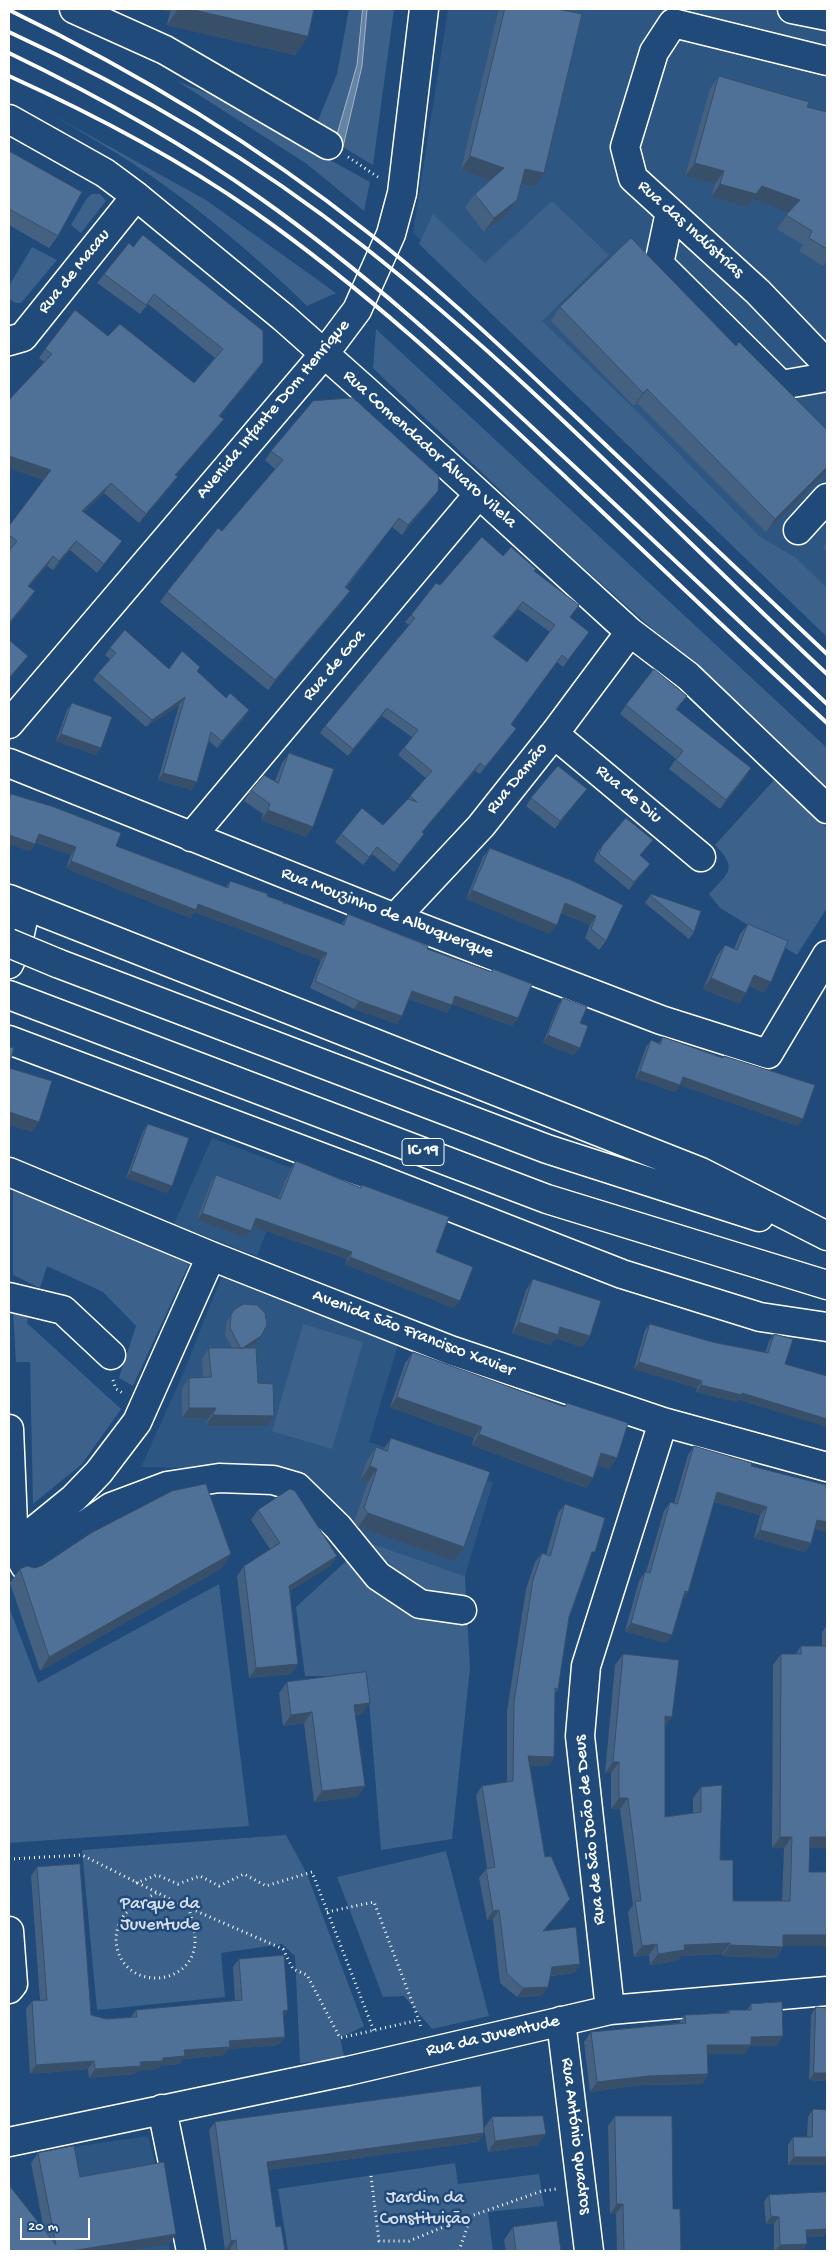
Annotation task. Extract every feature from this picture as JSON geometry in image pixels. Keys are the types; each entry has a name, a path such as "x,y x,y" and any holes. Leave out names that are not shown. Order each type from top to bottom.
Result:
{"main road":[{"path":"74,9 165,50 328,145"},
{"name":"Avenida Infante Dom Henrique","path":"9,724 324,354 357,310 392,234 402,193 424,9"},
{"path":"792,9 827,16"},
{"name":"Rua das Indústrias","path":"827,62 709,20 673,23 654,52 625,147 633,178 758,292 827,364"},
{"name":"Rua Comendador Álvaro Vilela","path":"9,119 105,173 136,196 324,354 630,632 688,676 827,809"},
{"name":"Rua de Macau","path":"9,340 22,337 136,196"},
{"path":"670,212 659,264 781,385 827,377"},
{"name":"Rua de Goa","path":"191,838 478,495"},
{"path":"798,530 827,498"},
{"name":"Rua Damão","path":"394,918 481,826 554,734 630,632"},
{"name":"Rua de Diu","path":"554,734 701,857"},
{"name":"Rua Mouzinho de Albuquerque","path":"9,763 191,838 394,918 661,1020 768,1054 827,955"},
{"path":"9,964 17,947 18,903 701,1172 827,1237"},
{"path":"9,943 57,963 547,1149 827,1237"},
{"name":"IC 19","path":"16,998 547,1199 827,1285"},
{"path":"9,1040 369,1175 622,1274 760,1317 827,1328"},
{"name":"Avenida São Francisco Xavier","path":"9,1172 211,1256 450,1350 663,1422 827,1467"},
{"path":"11,1549 74,1498 99,1472 137,1422 146,1406 211,1256"},
{"path":"9,1297 63,1310 111,1354"},
{"name":"Rua de São João de Deus","path":"610,2010 580,1736 586,1666 663,1422"},
{"path":"9,1429 11,1549 25,1566 111,1507 167,1486 218,1478 273,1480 297,1487 338,1527 378,1576 420,1604 462,1610"},
{"path":"9,1931 13,1984 9,1989"},
{"name":"Rua da Juventude","path":"162,2109 428,2053 610,2010 827,1991"},
{"name":"Rua António Quadros","path":"561,2021 589,2251"},
{"path":"9,2142 162,2109 191,2251"}],"path":[{"path":"328,145 402,193"},
{"path":"111,1354 110,1372 116,1389 146,1406"},
{"path":"9,1859 82,1855 188,1908 283,1949 293,1969 307,1975 340,2038 419,2020"},
{"path":"136,1883 157,1875 178,1884 200,1876 220,1886 244,1874 266,1886 312,1872 374,2031"},
{"path":"156,1892 127,1912 120,1922 116,1935 117,1948 122,1960 130,1970 141,1976 154,1979 167,1977 179,1972 188,1962 194,1951 195,1938 188,1908"},
{"path":"327,1912 374,1902 419,2020 428,2053"},
{"path":"371,2176 379,2241 409,2241 471,2216 542,2191 581,2187"},
{"path":"459,2251 471,2216"}],"shaded area":[{"path":"363,9 367,9 362,66 342,151 334,145 357,65"},
{"path":"448,9 827,9 827,610 555,356 413,233"},
{"path":"212,1138 291,1168 257,1256 174,1224"},
{"path":"223,1273 399,1341 369,1442 493,1482 465,1576 367,1542 357,1529 290,1470 141,1467 183,1374"},
{"path":"148,2136 157,2172 170,2251 51,2251 66,2148"}],"green space":[{"path":"349,9 394,9 373,165 314,130 337,74"},
{"path":"177,81 212,95 370,182 364,211 307,164"},
{"path":"47,112 206,200 336,293 307,306 244,248 199,211 129,161"},
{"path":"92,194 100,194 106,201 81,233 71,225 87,198"},
{"path":"552,201 609,255 542,321 644,418 759,536 796,558 827,588 827,637 419,244 433,214 485,263"},
{"path":"32,247 57,260 21,303 15,303 9,298 9,286"},
{"path":"376,329 827,748 827,793 675,649 549,537 373,368"},
{"path":"774,780 827,828 827,908 797,955 720,908 709,894 726,875 728,870 727,860 715,845"},
{"path":"13,1183 189,1264 133,1386 119,1378 136,1326 103,1292 47,1266 40,1288 13,1275"},
{"path":"12,1295 31,1305 27,1323 121,1409 82,1464 33,1504 30,1362 16,1362"},
{"path":"303,1324 363,1342 332,1449 272,1431"},
{"path":"367,1542 465,1576 470,1668 452,1839 381,1850 367,1676 305,1676 296,1607"},
{"path":"219,1584 249,1826 9,1843 9,1607 38,1683"},
{"name":"Parque da Juventude","path":"286,1835 307,1874 364,2026 340,2038 345,2060 300,2063 295,1956 282,1944 221,1953 225,1997 97,2010 82,1850"},
{"path":"446,1851 489,2016 432,2029 404,1996 383,1997 337,1877"},
{"name":"Jardim da Constituição","path":"455,2163 458,2184 539,2174 544,2206 488,2212 493,2251 288,2251 278,2189"}],"building":[{"path":"190,9 314,9 308,36"},
{"path":"505,9 557,9 582,14 544,173 525,169 517,200 494,218 475,194 504,168 470,156"},
{"path":"719,76 809,102 807,107 827,112 827,249 809,238 812,231 786,215 800,200 762,186 756,194 720,184 724,171 695,163"},
{"path":"9,151 82,192 58,236 9,209"},
{"path":"143,235 263,331 263,362 219,416 224,419 175,475 178,476 146,514 111,483 82,511 122,541 104,564 76,541 59,561 53,556 28,586 35,591 9,623 9,551 17,541 9,535 9,526 51,470 9,456 9,400 52,354 45,349 75,310 108,336 120,324 194,383 223,349 154,294 146,305 104,274 129,243 133,247"},
{"path":"631,238 736,346 739,342 827,430 827,467 775,519 647,389 643,393 560,307"},
{"path":"353,398 439,476 438,491 408,525 399,518 345,587 350,591 275,680 167,592 218,528 222,531 283,460 271,451 313,401"},
{"path":"482,537 503,556 511,547 536,569 534,571 579,605 570,617 589,632 568,660 562,655 511,724 516,729 485,767 480,763 422,832 424,834 399,865 377,847 369,857 341,834 362,808 383,825 408,799 417,802 410,796 432,771 404,748 418,730 387,708 353,749 325,726 415,618 411,615 436,583 440,585","holes":["523,602 555,625 527,662 493,637"]},
{"path":"125,630 169,669 182,651 200,667 197,671 226,698 230,693 249,710 222,741 211,732 197,782 163,773 185,697 152,720 98,673 116,653 110,648"},
{"path":"9,640 28,656 9,678"},
{"path":"654,669 687,696 676,709 751,768 726,800 676,760 683,751 626,705"},
{"path":"72,703 112,717 101,748 61,734"},
{"path":"289,753 334,769 313,827 268,810 270,804 251,790 264,775 278,783"},
{"path":"558,766 587,789 560,821 531,798"},
{"path":"11,794 54,807 121,833 116,846 228,888 230,881 268,894 267,896 284,902 283,904 285,903 344,925 348,914 428,946 427,949 492,972 493,969 532,984 518,1018 455,996 452,1005 412,991 402,1016 359,1001 315,981 327,953 198,904 196,910 71,861 76,847 39,834 35,844 9,835 9,801"},
{"path":"626,818 653,840 640,855 650,864 634,882 599,854 602,846"},
{"path":"490,848 573,881 623,905 606,941 591,929 596,916 565,903 557,925 472,890"},
{"path":"651,894 701,911 694,932 651,896"},
{"path":"748,924 788,941 771,982 754,975 746,993 711,978 725,945 737,950"},
{"path":"563,998 587,1007 580,1023 588,1026 580,1048 548,1035"},
{"path":"663,1037 723,1058 724,1056 815,1085 803,1119 683,1077 680,1085 640,1071 651,1040 660,1044"},
{"path":"9,1047 14,1048 9,1066"},
{"path":"9,1068 52,1081 39,1122 9,1112"},
{"path":"148,1124 189,1138 172,1186 131,1171"},
{"path":"296,1161 361,1188 362,1185 449,1217 436,1252 473,1267 460,1301 350,1257 352,1252 256,1218 251,1231 202,1213 216,1175 280,1199"},
{"path":"533,1279 601,1301 590,1336 560,1327 558,1335 519,1322"},
{"path":"244,1304 257,1305 265,1313 267,1325 261,1336 241,1349 230,1328 231,1315 234,1310"},
{"path":"650,1324 712,1342 768,1353 774,1334 793,1339 785,1364 827,1376 827,1419 742,1393 742,1395 701,1385 702,1381 639,1362"},
{"path":"209,1348 256,1348 258,1383 273,1384 274,1416 213,1415 216,1408 189,1408 189,1378 211,1377"},
{"path":"413,1352 565,1407 567,1403 628,1423 617,1458 601,1453 593,1478 479,1434 482,1427 397,1397"},
{"path":"391,1438 490,1472 464,1547 368,1513 364,1508 377,1469 370,1466 376,1447 387,1451"},
{"path":"694,1446 752,1463 751,1466 826,1485 827,1522 817,1520 811,1543 760,1530 767,1507 717,1492 688,1592 685,1591 672,1635 631,1623 645,1572 650,1573 670,1502 677,1504"},
{"path":"206,1484 231,1554 49,1657 20,1569 27,1566 35,1568 43,1565 91,1533 172,1491"},
{"path":"290,1489 295,1491 337,1556 289,1586 298,1664 256,1668 244,1566 280,1543 258,1510"},
{"path":"565,1504 605,1518 595,1552 592,1552 569,1617 558,1689 555,1688 554,1757 528,1756 545,1857 551,1856 570,1899 543,1931 576,1927 580,1964 552,1967 548,1987 523,1988 507,1974 499,1910 493,1911 486,1869 495,1867 482,1786 513,1781 514,1702 533,1580 542,1553 550,1556"},
{"path":"801,1646 827,1646 827,1837 810,1837 809,1872 827,1872 827,1935 783,1935 783,1947 730,1945 730,1943 684,1945 685,1950 658,1954 657,1944 642,1946 635,1901 641,1901 628,1798 619,1798 619,1762 613,1762 623,1654 679,1660 672,1717 665,1716 665,1817 701,1812 701,1787 722,1785 720,1860 733,1860 733,1901 790,1901 792,1837 780,1837 781,1654 801,1654"},
{"path":"366,1672 370,1703 354,1705 365,1786 322,1791 312,1712 291,1715 287,1682"},
{"path":"80,1864 91,2015 106,2019 137,2017 136,2010 242,2000 239,1959 284,1955 288,2010 283,2011 285,2037 229,2041 230,2047 184,2050 185,2056 163,2058 163,2061 140,2062 141,2066 95,2069 94,2061 36,2065 32,2001 47,2000 37,1867"},
{"path":"782,2002 783,2036 751,2037 751,2045 707,2045 708,2074 648,2076 597,2082 591,2032 686,2023 685,2015 729,2013 729,2010 751,2010 751,2004"},
{"path":"816,2007 827,2008 827,2073 814,2073"},
{"path":"481,2086 484,2133 267,2162 276,2227 281,2226 285,2251 237,2251 236,2240 231,2241 215,2122"},
{"path":"813,2109 827,2110 827,2157 794,2157 793,2137 812,2137"},
{"path":"543,2116 546,2134 495,2141 492,2117"},
{"path":"615,2116 672,2116 673,2209 680,2209 681,2251 624,2251 623,2204 617,2204"},
{"path":"74,2146 80,2177 164,2162 176,2234 71,2251 9,2251 9,2185 56,2245 38,2153"},
{"path":"827,2192 827,2229 806,2230 807,2244 780,2245 779,2217 771,2216 769,2195"},
{"path":"557,2221 561,2251 516,2251 513,2227"}],"railway":[{"path":"9,10 102,58 194,111 282,168 366,231 420,275 498,344 827,654"},
{"path":"9,32 102,78 192,128 279,184 363,246 424,296 542,401 827,674"},
{"path":"9,53 74,85 138,120 200,158 260,198 336,255 480,379 827,704"},
{"path":"9,76 103,121 195,173 253,211 333,271 410,335 485,402 827,723"}]}
